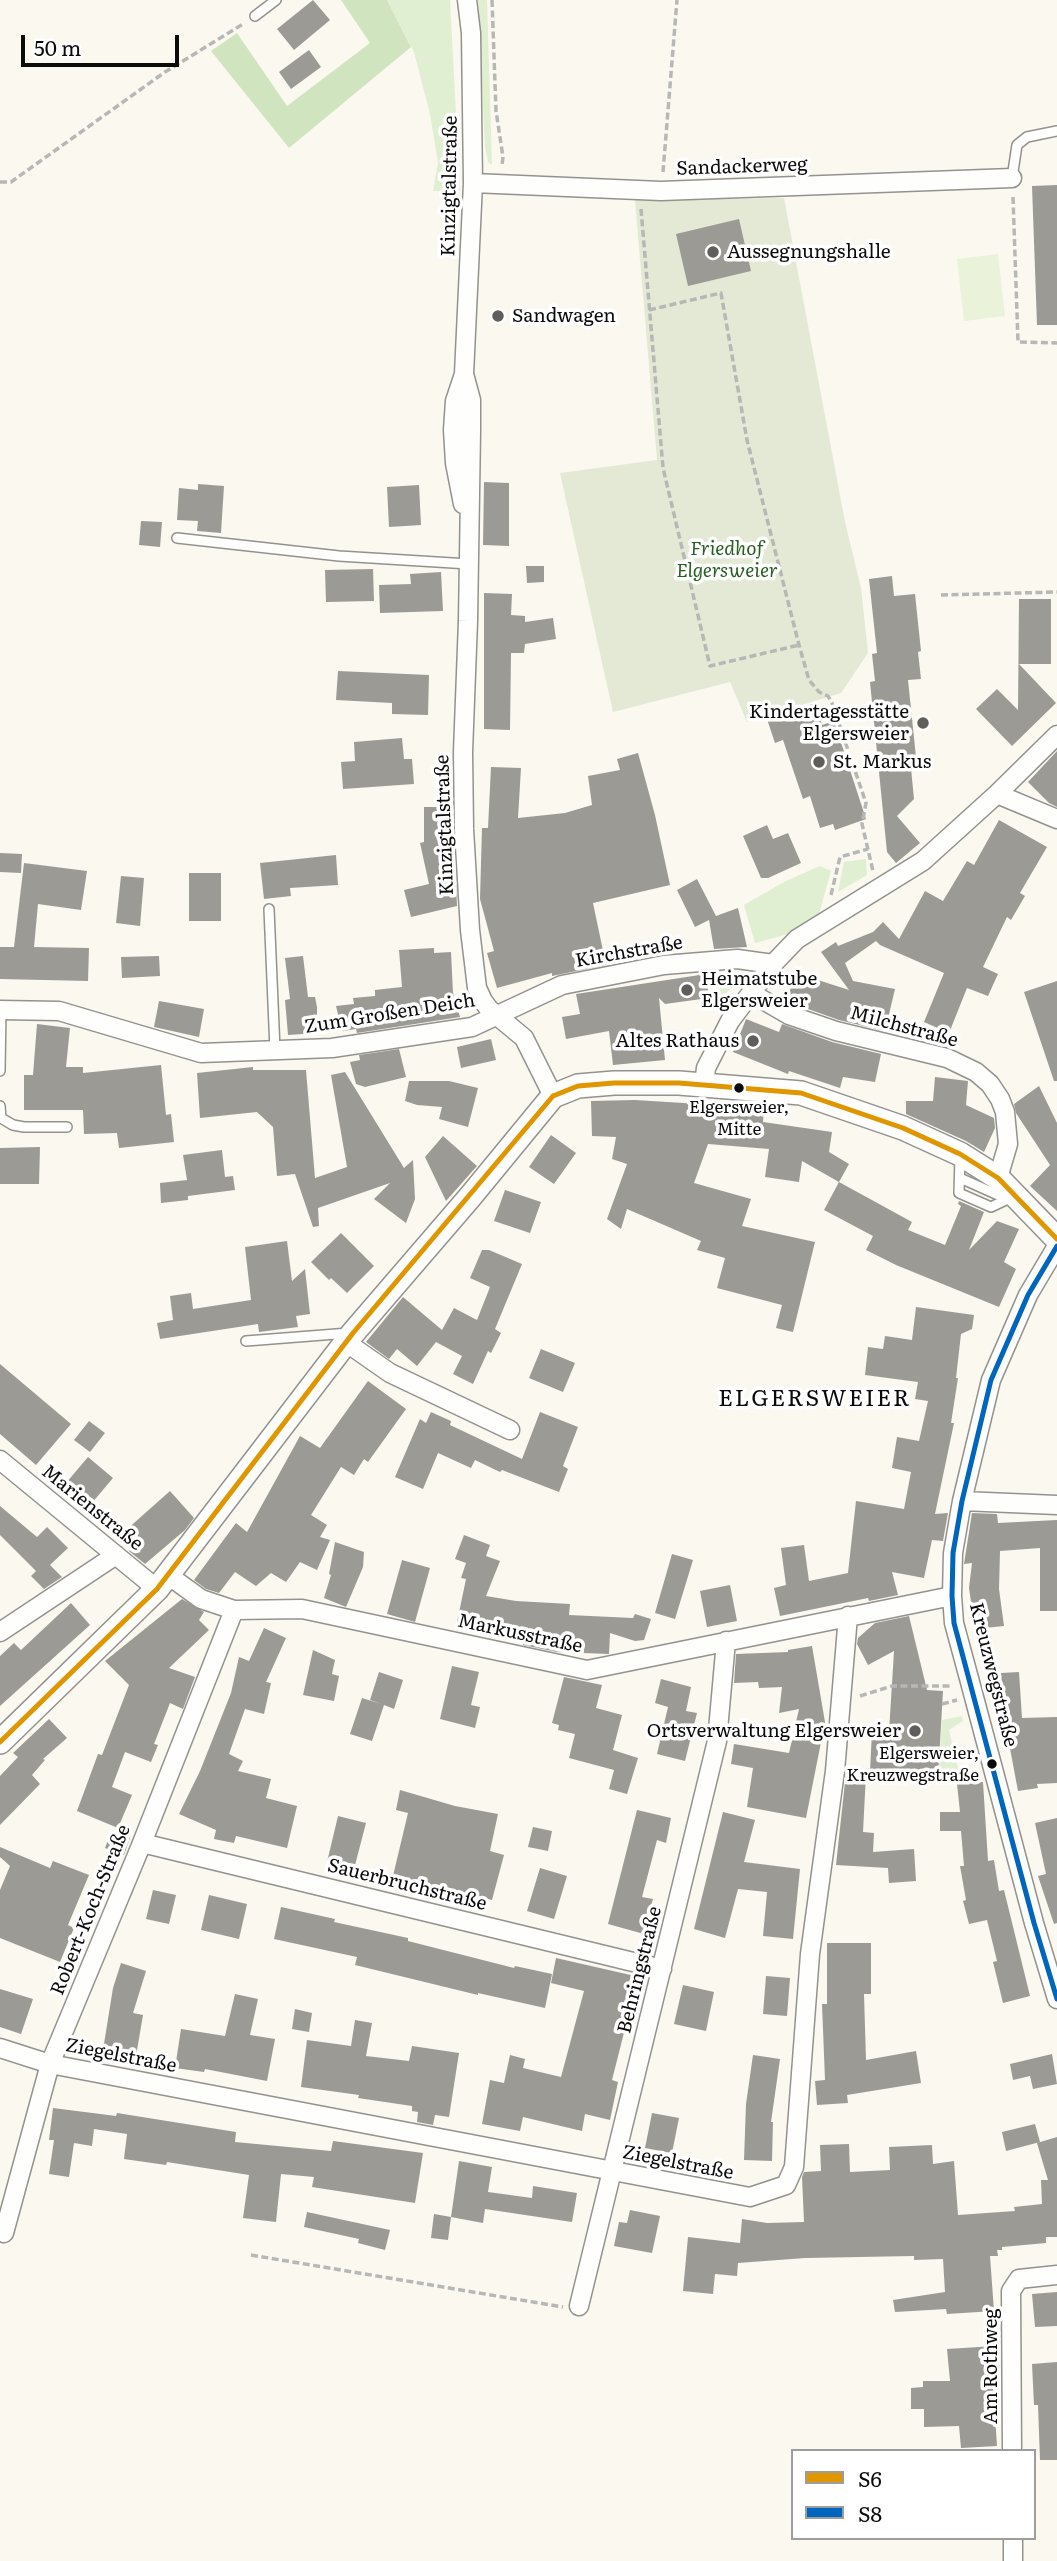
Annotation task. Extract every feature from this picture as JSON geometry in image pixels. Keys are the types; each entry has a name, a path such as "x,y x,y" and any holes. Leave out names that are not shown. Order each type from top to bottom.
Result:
{"street":[{"name":"Kinzigtalstraße","path":"467,0 471,33 474,183 464,374 455,401 453,430 455,463 469,526 463,765 470,930 477,988 483,1001 524,1038 553,1096"},
{"name":"Sandackerweg","path":"474,183 662,191 1012,178"},
{"path":"704,1085 706,1068 714,1047 751,993 797,939 923,861 1057,735"},
{"path":"997,794 1057,819"},
{"name":"Kirchstraße","path":"498,1017 562,985 664,964 737,959 774,964"},
{"name":"Milchstraße","path":"751,993 789,1015 836,1031 947,1058 976,1072 990,1084 1000,1099 1004,1112 1008,1144 1007,1191"},
{"name":"Zum Großen Deich","path":"1,1010 59,1011 201,1053 332,1048 472,1027 498,1017"},
{"path":"0,1742 163,1582 350,1338 553,1096 578,1086 614,1083 704,1085 801,1093 903,1128 960,1154 1007,1191 1057,1239"},
{"name":"Kreuzwegstraße","path":"1057,1246 1028,1295 991,1380 962,1501 953,1553 952,1596 954,1623 1034,1923 1057,1999"},
{"path":"350,1338 390,1373 510,1430"},
{"name":"Marienstraße","path":"0,1460 116,1555 163,1582"},
{"path":"962,1501 1057,1505"},
{"path":"0,1632 116,1555"},
{"name":"Markusstraße","path":"163,1582 201,1599 234,1609 302,1609 587,1670 952,1596"},
{"name":"Robert-Koch-Straße","path":"4,2233 50,2064 142,1843 234,1609"},
{"name":"Ziegelstraße","path":"0,2048 50,2064 750,2197 786,2185 794,2167 810,1954 835,1771 848,1616"},
{"name":"Behringstraße","path":"579,2306 717,1741 726,1641"},
{"name":"Sauerbruchstraße","path":"142,1843 662,1969"},
{"name":"Am Rothweg","path":"1012,2449 1011,2291 1019,2278 1057,2275"},
{"path":"1013,2540 1013,2561"}],"lane":[{"path":"255,16 276,0"},
{"path":"1012,178 1017,145 1027,137 1057,131"},
{"path":"177,538 339,556 469,564"},
{"path":"269,909 275,1050"},
{"path":"0,1071 1,1010"},
{"path":"0,1106 1,1118 13,1125 24,1128 67,1127"},
{"path":"960,1154 959,1193 990,1207 1007,1191"},
{"path":"246,1341 350,1338"}],"path":[{"path":"492,0 496,111 503,157 498,185"},
{"path":"662,191 677,0"},
{"path":"0,182 11,182 164,72 255,16"},
{"path":"1012,178 1018,342 1057,343"},
{"path":"639,190 663,468 710,666 799,645"},
{"path":"649,310 721,293 747,440 799,645 809,680 819,692 828,695 832,703 866,803 862,824 877,890"},
{"path":"941,595 1057,592"},
{"path":"834,882 840,857 868,849"},
{"path":"841,1702 891,1686 944,1688 970,1682"},
{"path":"943,1704 953,1701"},
{"path":"835,1771 938,1779 994,1768"},
{"path":"251,2255 546,2305 579,2306"}],"green space":[{"path":"341,0 387,0 411,47 289,148 211,51 237,33 287,106 370,43"},
{"path":"387,0 450,0 460,191 433,191 438,163 430,114 414,52"},
{"path":"478,0 487,0 492,165 488,162 485,147"},
{"name":"Friedhof Elgersweier","path":"784,198 845,522 861,588 868,653 841,693 747,722 730,682 613,712 560,473 657,460 635,200"},
{"path":"998,254 1005,316 964,321 957,259"},
{"path":"866,859 867,875 838,892 844,862"},
{"path":"820,866 831,871 819,914 788,934 755,943 744,905 784,882"},
{"path":"709,970 735,972 738,979 713,1010"},
{"path":"962,1716 963,1721 949,1730 959,1773 938,1776 942,1720"}],"building":[{"path":"313,0 330,20 294,50 277,29"},
{"path":"309,50 321,67 291,89 279,72"},
{"path":"1057,185 1057,325 1037,325 1032,186"},
{"name":"Aussegnungshalle","path":"739,219 751,271 688,286 676,234"},
{"path":"484,482 509,483 509,546 483,545"},
{"path":"198,484 224,486 221,533 197,531 198,521 177,520 179,488 198,490"},
{"path":"419,485 421,525 389,527 387,487"},
{"path":"141,521 162,522 160,547 139,545"},
{"path":"526,566 544,566 544,582 527,583"},
{"path":"373,569 374,601 326,602 325,570"},
{"path":"441,572 443,611 380,613 379,585 411,584 410,574"},
{"path":"892,576 894,596 915,594 921,651 918,652 921,679 908,680 916,757 910,758 914,799 897,816 920,843 896,863 887,852 870,682 875,681 872,654 877,653 869,579"},
{"path":"484,593 512,594 511,615 525,616 525,622 553,618 556,639 525,644 524,653 511,653 510,730 484,729"},
{"path":"1019,599 1051,599 1051,664 1019,664 1056,703 1012,746 976,709 997,689 1018,710"},
{"path":"338,671 429,675 428,715 392,714 392,703 336,700"},
{"name":"St. Markus","path":"815,703 822,725 834,721 866,819 835,830 833,824 820,828 810,796 803,799 783,740 775,743 767,719"},
{"path":"402,738 404,759 412,759 414,784 343,789 341,762 355,761 354,742"},
{"path":"1057,751 1057,807 1049,803 1028,782"},
{"path":"638,753 670,885 593,903 606,965 552,976 552,973 497,988 487,953 494,951 480,899 482,828 488,828 491,767 521,768 518,818 565,813 592,805 588,776 620,770 617,759"},
{"path":"424,807 444,807 444,831 456,883 457,906 411,917 404,890 429,884 420,843 424,842"},
{"path":"999,820 1047,847 1020,893 1025,896 1011,920 1007,917 983,967 998,974 988,996 967,988 949,1033 924,1022 944,973 876,941 845,963 853,981 895,989 885,1031 839,1020 791,1003 794,997 788,996 796,973 849,990 821,952 836,942 838,946 873,932 883,922 899,939 925,891 943,901 967,861 974,865"},
{"path":"767,825 773,839 788,833 801,863 768,878 761,878 743,836"},
{"path":"0,853 22,854 21,873 0,872"},
{"path":"336,855 338,885 290,888 291,896 264,899 260,863"},
{"path":"24,863 87,871 81,910 38,904 34,947 89,948 88,981 0,979 0,947 14,947"},
{"path":"189,873 221,873 221,921 189,921"},
{"path":"121,876 144,878 140,926 116,923"},
{"path":"697,879 716,916 738,908 747,947 714,949 709,920 695,927 677,890"},
{"path":"434,948 434,953 451,952 453,993 460,1017 357,1033 356,1029 342,1031 336,1006 354,1004 353,998 375,996 375,990 402,987 399,950"},
{"path":"159,956 160,976 122,978 121,957"},
{"path":"303,956 308,997 315,997 317,1007 317,1033 288,1035 285,1000 290,999 285,958"},
{"path":"706,974 709,998 665,1004 659,998 665,1060 613,1065 609,1031 566,1039 562,1017 580,1014 576,994"},
{"path":"1057,981 1057,1081 1054,1081 1024,992"},
{"path":"159,1001 204,1009 199,1037 154,1027"},
{"path":"746,1019 779,1032 782,1024 832,1042 881,1054 875,1082 843,1077 840,1088 789,1071 788,1074 733,1052"},
{"path":"37,1024 70,1028 66,1067 83,1067 83,1073 161,1065 166,1115 171,1114 174,1142 119,1148 117,1133 84,1134 83,1110 24,1110 24,1075 33,1075"},
{"path":"491,1039 496,1060 461,1068 457,1047"},
{"path":"399,1049 406,1077 365,1087 356,1084 350,1062 360,1060 359,1055"},
{"path":"253,1067 253,1070 306,1070 315,1178 347,1167 331,1075 345,1072 404,1168 413,1160 415,1199 406,1223 374,1199 390,1183 318,1208 319,1226 313,1227 295,1174 277,1176 273,1127 257,1112 200,1118 197,1073"},
{"path":"935,1077 968,1081 966,1105 994,1118 995,1128 984,1152 906,1114 906,1101 933,1101"},
{"path":"409,1081 449,1081 478,1088 468,1127 439,1119 442,1107 405,1101"},
{"path":"1039,1086 1057,1123 1057,1211 1030,1186 1050,1165 1016,1113 1014,1104"},
{"path":"635,1100 764,1108 763,1122 832,1132 829,1152 849,1164 839,1182 802,1161 799,1182 765,1177 769,1149 708,1144 694,1183 751,1199 742,1226 815,1242 793,1332 776,1328 782,1305 717,1288 725,1258 697,1250 701,1241 627,1209 621,1229 607,1219 627,1164 612,1159 616,1137 592,1136 591,1101"},
{"path":"551,1135 576,1153 554,1184 529,1167"},
{"path":"443,1136 477,1166 446,1201 425,1157"},
{"path":"40,1147 39,1184 0,1184 0,1148"},
{"path":"222,1150 225,1177 233,1176 235,1190 188,1196 188,1200 161,1203 160,1183 187,1180 183,1155"},
{"path":"839,1182 912,1222 908,1230 945,1245 961,1206 959,1201 984,1212 969,1250 997,1221 1019,1229 1004,1262 1016,1269 999,1307 866,1250 873,1236 824,1210"},
{"path":"505,1190 541,1202 530,1233 494,1221"},
{"path":"341,1233 374,1266 347,1293 311,1262"},
{"path":"287,1241 292,1281 305,1269 310,1314 296,1316 298,1327 259,1332 258,1324 160,1339 157,1323 173,1320 170,1296 191,1293 193,1309 251,1300 245,1247"},
{"path":"482,1250 489,1250 522,1264 495,1329 501,1333 491,1353 488,1351 473,1384 453,1374 462,1356 436,1342 417,1366 397,1349 389,1359 366,1342 403,1297 442,1330 454,1308 477,1320 490,1287 470,1278"},
{"path":"916,1307 974,1315 972,1329 961,1334 951,1423 954,1423 935,1514 948,1513 943,1541 932,1540 924,1578 892,1572 898,1595 869,1601 868,1598 780,1616 774,1588 786,1585 781,1548 804,1545 809,1581 848,1573 856,1501 904,1509 911,1472 892,1468 897,1437 919,1441 928,1401 915,1399 918,1382 865,1375 868,1347 883,1349 885,1336 912,1340"},
{"path":"541,1349 575,1363 563,1392 529,1378"},
{"path":"0,1364 71,1424 36,1465 0,1434"},
{"path":"368,1381 406,1409 368,1462 364,1459 354,1475 341,1467 311,1515 327,1525 320,1537 330,1540 317,1570 300,1562 286,1582 271,1573 256,1586 235,1572 219,1593 206,1589 194,1580 236,1523 247,1532 300,1436 320,1448"},
{"path":"431,1412 451,1421 450,1425 522,1459 540,1412 578,1427 563,1466 568,1469 559,1492 502,1470 500,1472 475,1460 471,1468 438,1453 423,1489 395,1477 420,1419 426,1423"},
{"path":"89,1421 105,1433 90,1452 74,1440"},
{"path":"88,1457 113,1478 86,1510 61,1489"},
{"path":"170,1491 194,1518 185,1530 145,1564 129,1551 135,1542 125,1531"},
{"path":"0,1506 37,1537 47,1527 68,1548 50,1565 62,1577 44,1589 31,1576 36,1571 0,1535"},
{"path":"972,1513 997,1514 998,1523 1057,1520 1057,1611 1040,1611 1040,1548 1000,1551 999,1589 1004,1626 975,1629 969,1588 972,1563 964,1564"},
{"path":"464,1535 490,1545 486,1556 500,1561 486,1596 516,1601 570,1604 569,1615 633,1618 635,1614 651,1619 644,1640 635,1641 610,1633 609,1654 557,1652 523,1645 523,1641 456,1627 466,1579 461,1578 466,1563 455,1559"},
{"path":"335,1542 364,1552 363,1567 346,1607 324,1598 331,1575 329,1574"},
{"path":"672,1554 693,1560 675,1619 655,1613"},
{"path":"402,1560 430,1568 415,1622 387,1614"},
{"path":"730,1585 737,1621 707,1627 700,1591"},
{"path":"182,1599 204,1612 199,1620 209,1630 169,1668 195,1677 183,1709 170,1703 154,1744 158,1745 151,1762 125,1752 112,1787 132,1795 118,1828 77,1811 98,1754 102,1755 129,1685 105,1661"},
{"path":"71,1603 90,1625 0,1706 0,1656 14,1643 21,1650"},
{"name":"Ortsverwaltung Elgersweier","path":"909,1616 927,1690 943,1691 938,1776 870,1772 872,1731 889,1732 894,1651 868,1665 857,1644 858,1638 875,1623"},
{"path":"264,1628 286,1638 266,1682 271,1683 264,1714 245,1709 229,1754 243,1761 238,1771 271,1779 266,1798 297,1806 287,1848 236,1836 234,1843 214,1839 216,1830 179,1814 200,1771 231,1693 239,1657 249,1661"},
{"path":"812,1646 825,1722 806,1818 747,1807 753,1768 731,1764 734,1744 789,1753 799,1709 779,1713 782,1687 759,1688 758,1682 734,1683 736,1654 788,1652"},
{"path":"313,1650 335,1660 332,1674 339,1676 334,1701 303,1695"},
{"path":"452,1666 479,1672 471,1705 480,1707 475,1728 440,1719"},
{"path":"379,1672 403,1680 394,1709 384,1705 372,1741 350,1734 362,1698 381,1704 370,1700"},
{"path":"1019,1672 1022,1718 1057,1717 1057,1783 1037,1784 1038,1788 1018,1791 1005,1722 1001,1673"},
{"path":"564,1677 602,1685 596,1708 622,1715 613,1750 638,1758 627,1794 609,1789 614,1770 569,1758 575,1734 558,1730 559,1725 552,1723"},
{"path":"661,1679 691,1687 686,1711 697,1713 685,1761 657,1754 668,1707 655,1703"},
{"path":"49,1719 67,1738 43,1759 45,1760 32,1775 40,1784 0,1825 0,1776 18,1757 13,1753"},
{"path":"846,1773 866,1774 863,1832 874,1833 873,1852 914,1849 916,1881 889,1883 888,1868 836,1865"},
{"path":"983,1782 988,1861 994,1860 999,1891 1004,1890 1030,1996 1003,2003 987,1920 969,1924 963,1901 966,1900 960,1866 964,1866 961,1831 940,1831 940,1812 960,1812 957,1784"},
{"path":"400,1790 455,1806 498,1814 490,1851 504,1855 492,1900 435,1885 434,1890 392,1880 408,1813 396,1810"},
{"path":"637,1810 671,1818 666,1843 657,1840 642,1897 653,1899 650,1909 658,1911 654,1927 646,1924 644,1934 608,1924"},
{"path":"723,1812 755,1820 744,1862 800,1869 793,1939 763,1936 767,1892 738,1889 725,1938 694,1929"},
{"path":"338,1816 366,1823 354,1869 327,1862"},
{"path":"1057,1818 1057,1923 1054,1924 1038,1876 1046,1874 1035,1823"},
{"path":"533,1827 552,1831 548,1851 528,1847"},
{"path":"111,1832 130,1838 124,1855 105,1848"},
{"path":"0,1847 50,1868 53,1861 89,1875 68,1925 74,1928 60,1962 0,1938 0,1890 10,1866 0,1857"},
{"path":"540,1868 567,1876 554,1919 527,1911"},
{"path":"153,1890 176,1895 169,1924 146,1919"},
{"path":"209,1895 247,1904 239,1939 201,1930"},
{"path":"281,1907 408,1938 408,1941 514,1968 515,1966 552,1974 545,2008 478,1995 355,1965 357,1957 274,1939"},
{"path":"827,1943 871,1943 871,1994 864,1994 866,2060 916,2051 921,2083 847,2095 848,2103 817,2105 815,2081 825,2080 822,2004 827,2004"},
{"path":"556,1958 635,1976 630,2009 612,2080 618,2082 610,2120 585,2114 582,2131 523,2117 520,2131 482,2124 490,2080 504,2083 510,2055 525,2059 523,2068 561,2077 584,1991 551,1983"},
{"path":"121,1963 146,1971 133,2013 143,2015 136,2056 103,2050 113,1988"},
{"path":"766,1976 790,1978 787,2016 763,2014"},
{"path":"683,1985 714,1992 706,2031 674,2024"},
{"path":"0,1989 33,1999 21,2034 0,2027"},
{"path":"235,1994 258,1999 250,2035 275,2039 267,2081 205,2069 204,2072 175,2068 181,2029 225,2036"},
{"path":"295,2009 312,2013 309,2032 292,2029"},
{"path":"355,2020 372,2023 366,2056 409,2061 412,2046 459,2053 449,2117 435,2115 433,2125 417,2122 418,2112 412,2111 412,2106 301,2087 307,2040 351,2046"},
{"path":"1052,2054 1057,2084 1033,2089 1030,2076 1013,2080 1010,2064"},
{"path":"753,2055 780,2059 771,2122 772,2161 744,2160 746,2104"},
{"path":"53,2108 116,2116 117,2113 236,2132 235,2142 331,2151 333,2141 423,2153 415,2203 312,2187 314,2177 281,2174 276,2222 243,2218 249,2175 167,2162 166,2165 124,2159 127,2134 94,2129 92,2146 74,2143 69,2177 49,2174 54,2140 49,2140"},
{"path":"652,2113 679,2118 672,2153 645,2148"},
{"path":"1035,2124 1040,2142 1006,2151 1002,2132"},
{"path":"1057,2137 1057,2237 1046,2237 1046,2243 1002,2247 1002,2250 997,2250 998,2256 990,2256 994,2311 947,2314 946,2309 895,2312 893,2300 945,2292 943,2259 914,2260 914,2256 805,2258 738,2263 737,2276 715,2274 713,2294 683,2291 688,2237 740,2243 742,2219 767,2223 804,2222 802,2177 804,2172 821,2171 820,2145 849,2144 850,2172 890,2170 889,2147 932,2145 933,2164 954,2161 958,2215 1015,2211 1014,2207 1042,2204 1041,2180 1048,2180 1037,2143"},
{"path":"459,2161 492,2167 488,2192 532,2198 533,2186 577,2193 572,2222 485,2209 483,2223 451,2217"},
{"path":"630,2210 660,2216 652,2253 614,2246 619,2222 627,2223"},
{"path":"307,2212 390,2230 385,2250 358,2243 359,2239 304,2227"},
{"path":"434,2214 451,2217 448,2240 431,2238"},
{"path":"1057,2292 1057,2326 1035,2327 1032,2294"},
{"path":"995,2346 998,2386 993,2386 997,2446 961,2448 959,2426 924,2427 924,2409 911,2409 911,2388 923,2387 923,2381 950,2381 947,2349"},
{"path":"1057,2362 1057,2460 1040,2460 1038,2405 1034,2405 1032,2364"}],"transit line":[{"name":"S6","path":"553,1096 578,1086 614,1083 679,1083 801,1093 903,1128 960,1154 998,1178 1057,1239"},
{"name":"S6","path":"0,1742 157,1589 353,1333 553,1096"},
{"name":"S8","path":"1057,1246 1028,1295 991,1380 962,1501 953,1553 952,1596 954,1623 1034,1923 1057,1999"}],"place":[{"name":"Aussegnungshalle","path":"713,252"},
{"name":"Sandwagen","path":"498,316"},
{"name":"Kindertagesstätte Elgersweier","path":"923,723"},
{"name":"St. Markus","path":"819,762"},
{"name":"Heimatstube Elgersweier","path":"687,990"},
{"name":"Altes Rathaus","path":"753,1041"},
{"name":"Elgersweier, Mitte","path":"739,1088"},
{"name":"Ortsverwaltung Elgersweier","path":"915,1731"},
{"name":"Elgersweier, Kreuzwegstraße","path":"992,1764"}],"district":[{"name":"ELGERSWEIER","path":"815,1399"}]}
